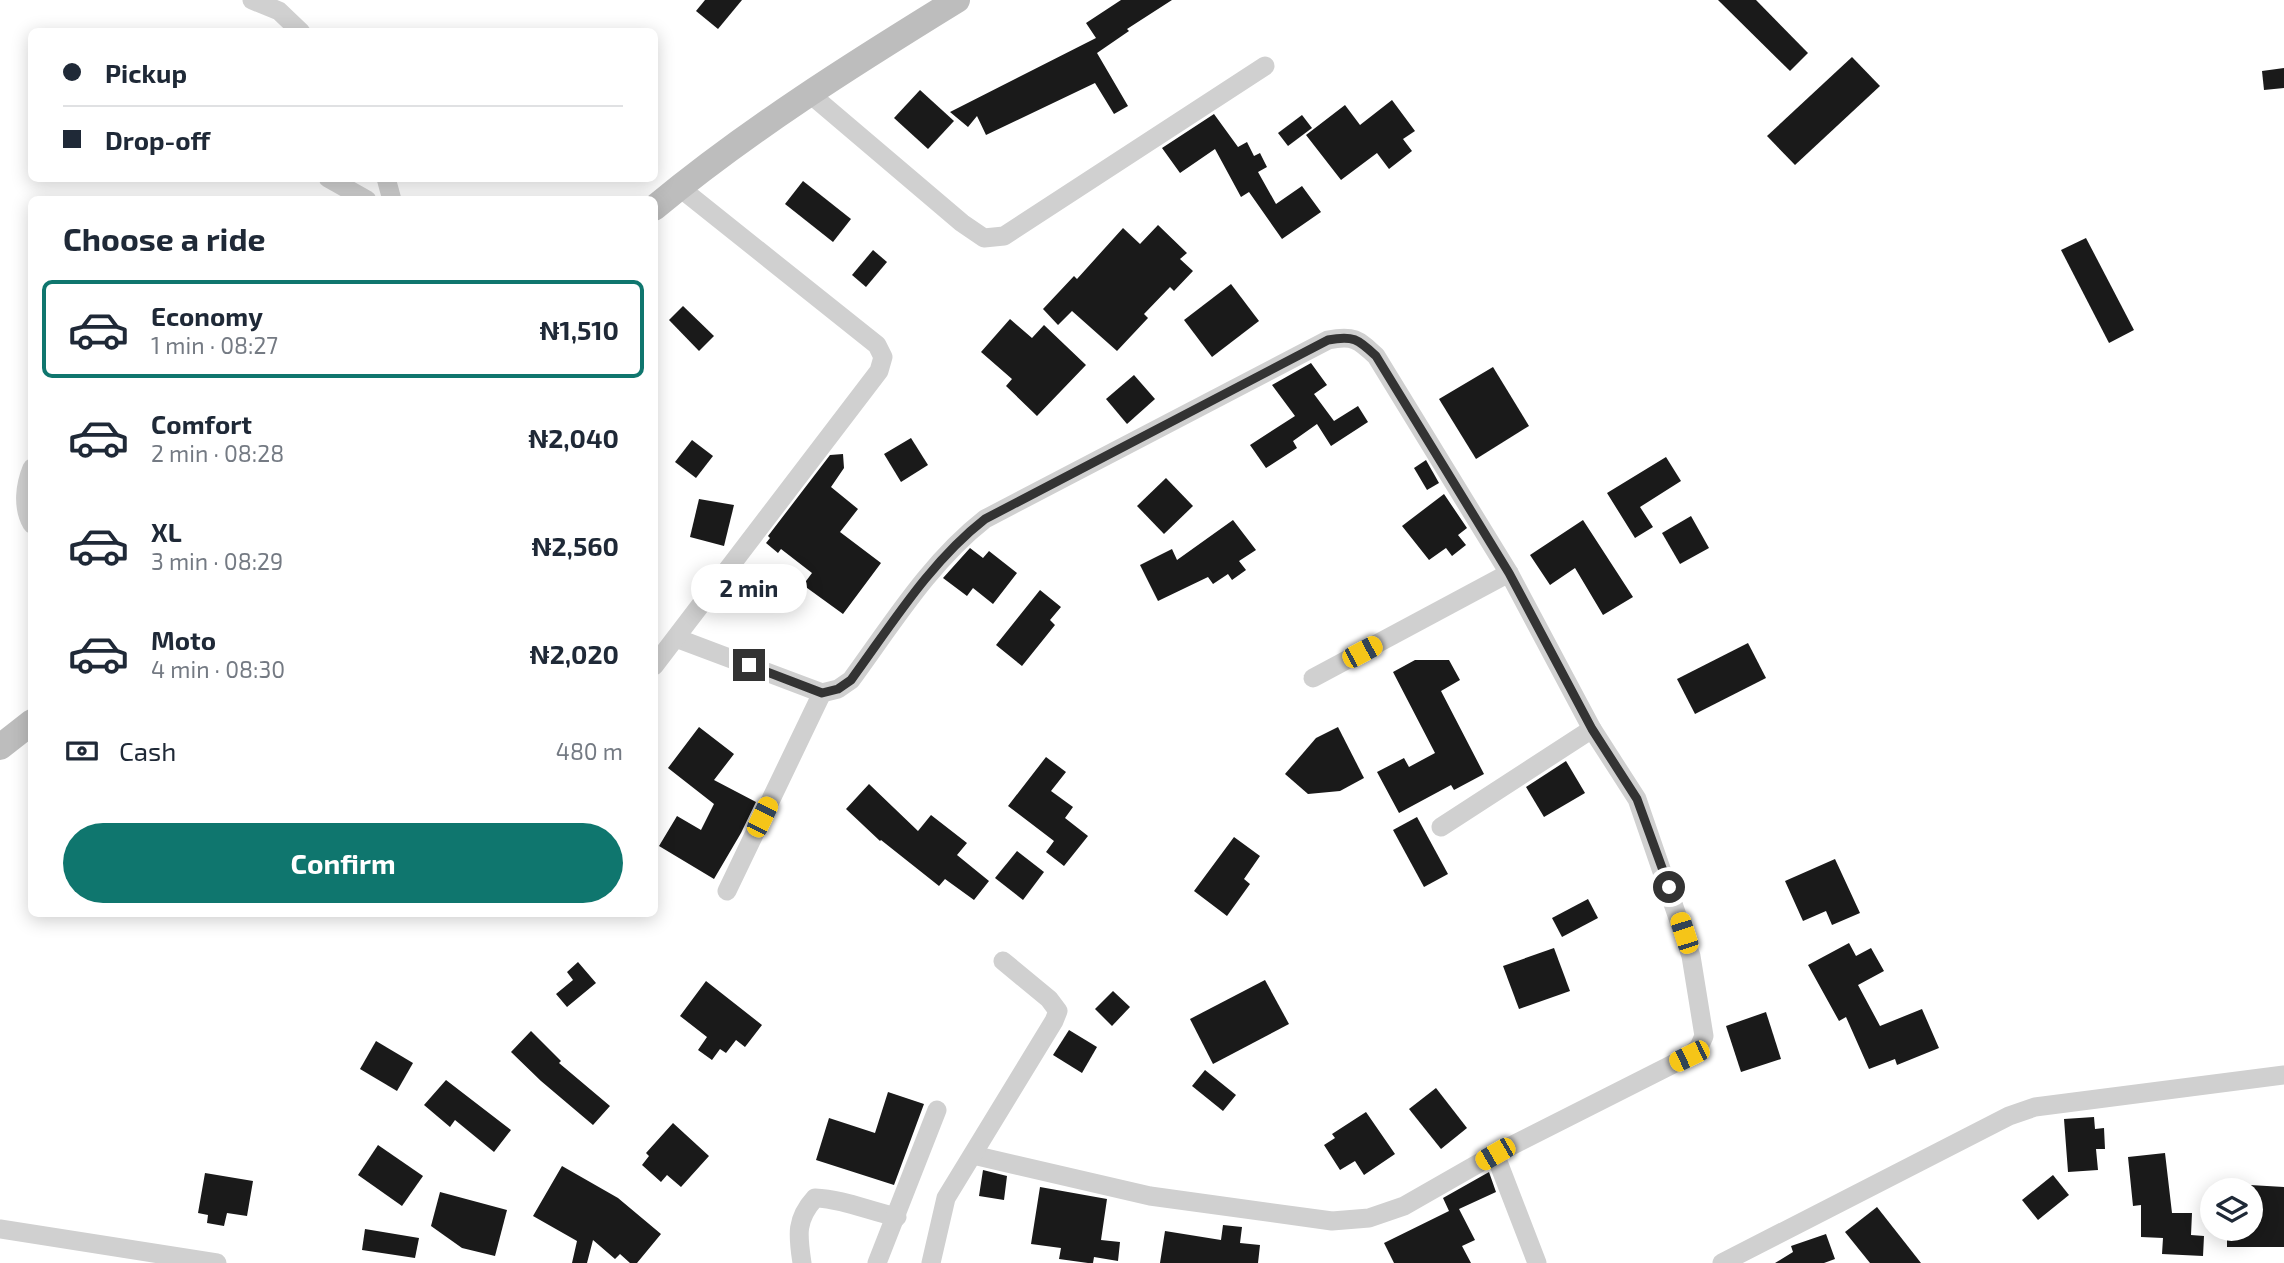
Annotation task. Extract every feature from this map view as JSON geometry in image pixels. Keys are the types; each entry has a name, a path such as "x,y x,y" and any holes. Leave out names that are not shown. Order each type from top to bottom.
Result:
{"main road":[{"path":"658,205 809,93 957,0"},
{"path":"0,747 28,725"}],"street":[{"path":"252,0 279,11 297,28"},
{"path":"809,93 962,223 984,238 1003,236 1265,66"},
{"path":"335,182 360,196"},
{"path":"658,661 879,371 883,357 877,345 680,187"},
{"path":"676,638 822,693 838,689 851,680 939,561 962,537 985,519 1328,340 1346,336 1363,344 1376,356 1509,573 1592,729 1637,799 1646,821 1691,956 1704,1036 1699,1047 1689,1056 1495,1154 1404,1206 1369,1219 1332,1221 1150,1196 973,1155"},
{"path":"28,478 28,518"},
{"path":"1313,678 1509,573"},
{"path":"727,891 822,693"},
{"path":"1441,827 1592,729"},
{"path":"931,1263 946,1198 1058,1011 1049,999 1003,961"},
{"path":"1722,1263 2009,1115 2035,1107 2284,1075"},
{"path":"877,1263 937,1110"},
{"path":"1495,1154 1537,1263"},
{"path":"802,1263 797,1233 804,1210 815,1198 832,1199 897,1217"},
{"path":"0,1229 217,1263"}],"building":[{"path":"705,0 742,0 718,29 696,11"},
{"path":"1121,0 1172,0 1127,29 1129,31 1097,53 1128,106 1114,114 1095,83 986,135 977,116 968,127 950,112 1096,38 1086,23"},
{"path":"1718,0 1756,0 1808,53 1790,71"},
{"path":"1852,57 1880,86 1795,165 1767,136"},
{"path":"2284,68 2284,88 2264,90 2262,71"},
{"path":"920,90 954,121 928,149 894,118"},
{"path":"1392,100 1415,131 1403,139 1412,151 1389,169 1377,153 1341,180 1306,135 1345,105 1360,125"},
{"path":"1214,114 1238,147 1247,142 1254,156 1260,153 1267,167 1258,172 1276,204 1302,186 1321,212 1282,239 1249,192 1241,197 1215,149 1180,173 1162,148"},
{"path":"1302,115 1312,128 1288,146 1278,133"},
{"path":"803,181 851,219 833,242 785,204"},
{"path":"1158,225 1187,253 1180,259 1193,271 1174,291 1170,287 1144,314 1148,318 1117,351 1072,311 1058,325 1043,309 1074,276 1077,279 1123,228 1140,244"},
{"path":"2086,238 2134,330 2109,343 2061,250"},
{"path":"873,250 887,262 866,287 852,275"},
{"path":"1231,284 1259,321 1212,357 1184,320"},
{"path":"683,306 714,336 699,351 669,320"},
{"path":"1010,319 1032,338 1044,325 1086,365 1037,416 1006,386 1012,379 981,352"},
{"path":"1311,363 1327,385 1314,394 1334,421 1358,406 1368,422 1331,446 1317,424 1293,441 1297,448 1266,468 1250,445 1295,416 1272,385"},
{"path":"1493,367 1529,426 1476,459 1439,399"},
{"path":"1134,375 1155,399 1127,424 1106,399"},
{"path":"911,438 928,465 901,482 884,454"},
{"path":"692,440 713,456 696,478 675,462"},
{"path":"843,454 844,468 831,487 858,509 840,532 881,563 843,614 803,585 812,573 781,549 778,553 766,543 770,538 768,536 830,455"},
{"path":"1666,457 1681,481 1640,507 1653,527 1635,538 1607,493"},
{"path":"1426,460 1439,483 1427,490 1414,468"},
{"path":"1166,478 1193,506 1164,534 1137,506"},
{"path":"1444,494 1467,528 1458,535 1466,545 1452,556 1446,548 1429,560 1402,526"},
{"path":"699,499 734,505 724,546 690,537"},
{"path":"1691,516 1709,548 1680,564 1662,533"},
{"path":"1233,520 1256,550 1239,561 1246,570 1232,580 1228,574 1213,584 1208,577 1158,601 1140,565 1172,549 1177,560"},
{"path":"1583,520 1633,597 1603,615 1575,568 1550,585 1530,555"},
{"path":"970,548 983,558 989,551 1017,573 993,604 973,588 967,596 943,578"},
{"path":"1040,590 1061,607 1050,620 1055,625 1022,666 996,645"},
{"path":"1748,643 1766,678 1695,714 1677,679"},
{"path":"1415,660 1449,660 1460,680 1441,691 1484,774 1454,790 1451,785 1399,813 1377,772 1404,758 1409,767 1435,753 1393,672"},
{"path":"699,727 734,754 714,780 756,802 714,879 659,846 677,816 701,830 714,804 668,768"},
{"path":"1338,727 1364,778 1340,791 1308,794 1285,774 1316,738"},
{"path":"1046,757 1066,772 1051,791 1073,807 1065,818 1088,836 1064,866 1046,852 1054,841 1008,806"},
{"path":"1566,761 1585,793 1544,817 1526,787"},
{"path":"869,784 918,831 931,815 967,843 957,855 989,881 974,900 945,879 939,886 880,841 846,809"},
{"path":"1417,817 1448,874 1424,887 1393,830"},
{"path":"1234,837 1260,856 1244,879 1250,884 1227,916 1194,891"},
{"path":"1017,851 1044,872 1023,900 995,878"},
{"path":"1835,859 1860,913 1832,925 1826,911 1803,921 1785,881"},
{"path":"1588,899 1598,918 1562,937 1552,918"},
{"path":"1849,943 1856,956 1871,948 1884,971 1858,985 1880,1026 1922,1009 1939,1048 1897,1065 1895,1059 1869,1069 1846,1017 1839,1021 1808,965"},
{"path":"1554,948 1570,991 1519,1009 1503,966"},
{"path":"578,962 596,983 567,1007 556,994 573,980 567,972"},
{"path":"1265,980 1289,1024 1213,1064 1190,1019"},
{"path":"706,981 762,1025 745,1047 736,1040 726,1053 720,1049 712,1060 698,1050 707,1037 680,1016"},
{"path":"1113,991 1130,1007 1112,1026 1095,1009"},
{"path":"1766,1012 1781,1059 1741,1072 1726,1026"},
{"path":"1069,1030 1097,1047 1082,1073 1053,1055"},
{"path":"531,1031 561,1061 559,1063 610,1106 593,1125 511,1052"},
{"path":"376,1041 413,1063 397,1091 360,1069"},
{"path":"1205,1070 1236,1095 1223,1111 1192,1086"},
{"path":"446,1080 511,1130 494,1152 455,1120 450,1127 424,1105"},
{"path":"1436,1088 1467,1128 1441,1149 1409,1109"},
{"path":"888,1092 924,1104 894,1185 816,1160 829,1118 875,1133"},
{"path":"1366,1112 1395,1154 1364,1175 1355,1161 1340,1170 1324,1145 1335,1138 1332,1134"},
{"path":"2094,1117 2095,1129 2104,1128 2105,1149 2096,1149 2098,1170 2068,1172 2064,1119"},
{"path":"673,1123 709,1156 681,1187 667,1175 661,1182 642,1165 649,1156 646,1153"},
{"path":"378,1145 423,1176 402,1206 358,1175"},
{"path":"2165,1153 2172,1213 2192,1213 2191,1235 2200,1236 2200,1241 2204,1241 2203,1256 2162,1254 2163,1238 2141,1237 2141,1205 2133,1206 2128,1157"},
{"path":"562,1166 618,1198 661,1234 637,1263 630,1263 620,1254 615,1259 593,1240 587,1263 572,1263 577,1241 533,1216"},
{"path":"983,1170 1007,1176 1004,1200 979,1196"},
{"path":"1489,1172 1496,1192 1459,1209 1475,1240 1462,1246 1471,1263 1394,1263 1384,1243 1449,1211 1443,1198"},
{"path":"205,1173 253,1181 247,1216 227,1213 224,1226 207,1223 208,1215 198,1213"},
{"path":"2053,1175 2069,1195 2038,1220 2022,1200"},
{"path":"2263,1186 2284,1187 2284,1247 2227,1247 2227,1241 2263,1241"},
{"path":"1040,1187 1107,1199 1101,1240 1120,1242 1118,1261 1094,1257 1093,1263 1059,1259 1061,1248 1031,1244"},
{"path":"440,1192 507,1210 495,1256 462,1248 431,1226"},
{"path":"1877,1207 1921,1263 1870,1263 1845,1232"},
{"path":"1223,1225 1242,1227 1240,1243 1260,1245 1258,1263 1160,1263 1165,1231 1221,1240"},
{"path":"365,1229 419,1238 415,1258 362,1250"},
{"path":"1826,1234 1835,1259 1824,1263 1775,1263 1793,1252 1791,1246"}],"route":[{"path":"749,665 822,693 838,689 851,680 939,561 962,537 985,519 1328,340 1346,336 1363,344 1376,356 1509,573 1592,729 1637,799 1669,887"}]}
